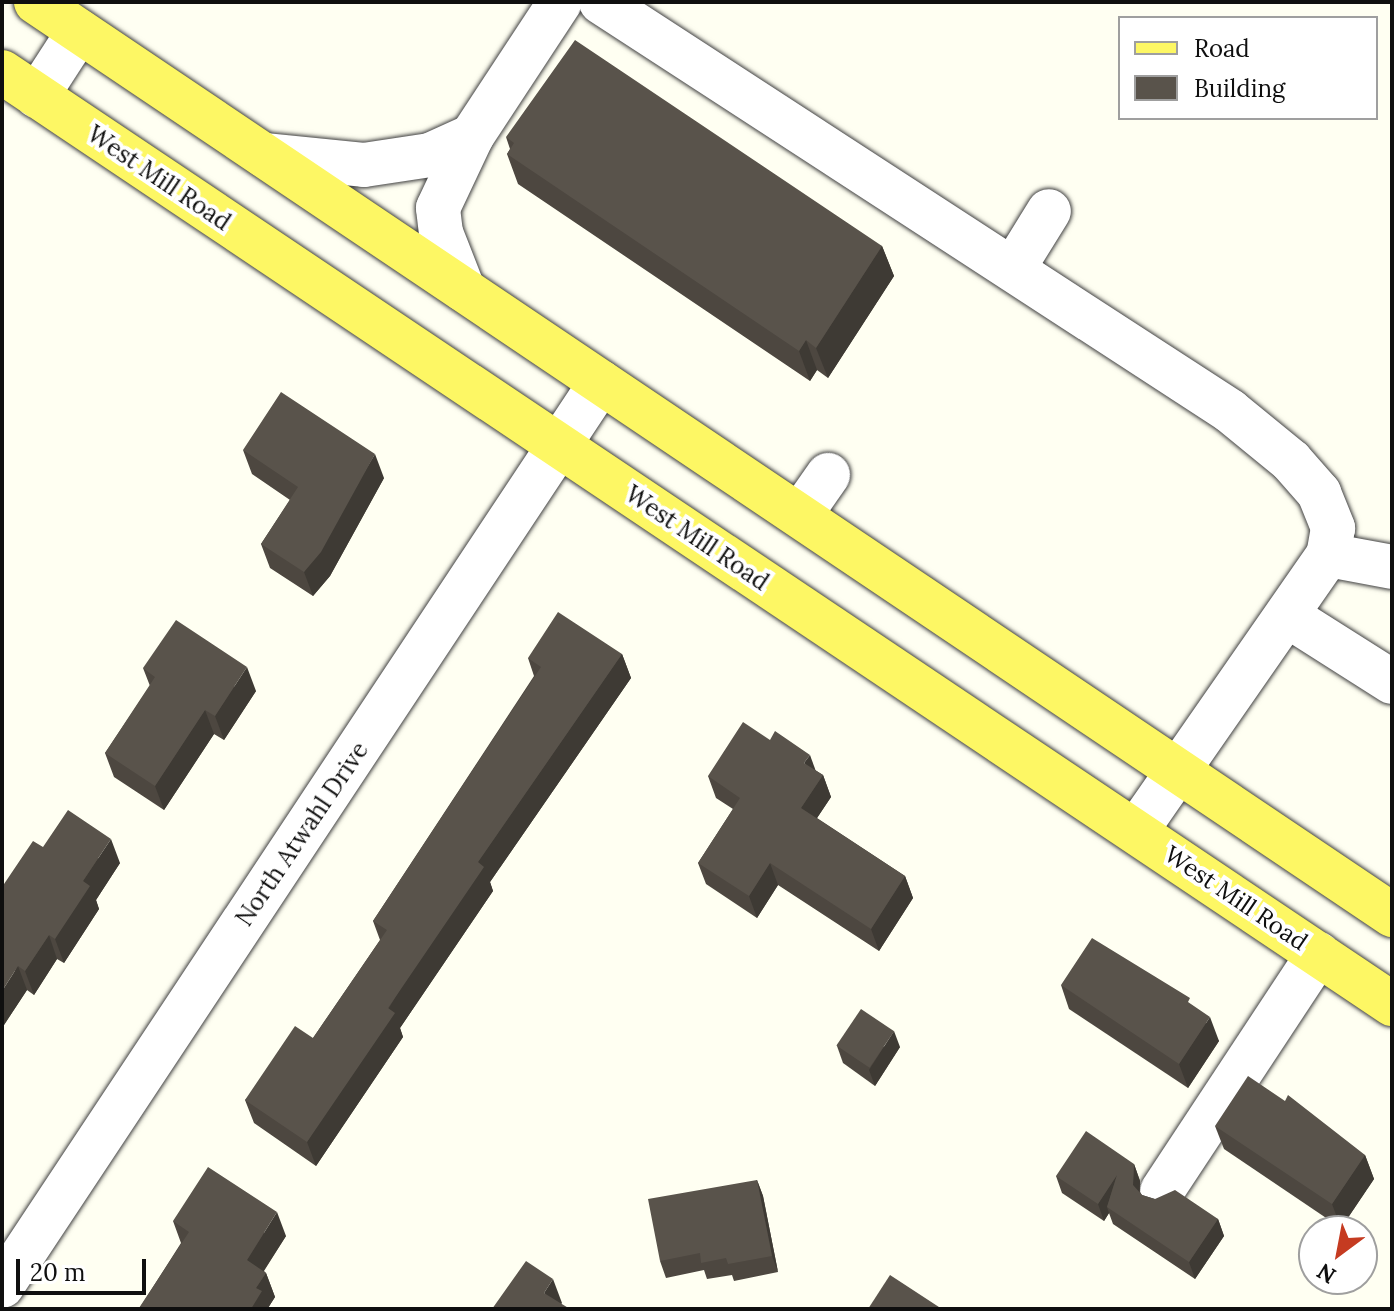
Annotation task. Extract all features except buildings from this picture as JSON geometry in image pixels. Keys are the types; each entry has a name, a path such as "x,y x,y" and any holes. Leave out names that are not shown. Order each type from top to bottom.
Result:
{"main road":[{"path":"53,11 1392,915"},
{"name":"West Mill Road","path":"20,84 1392,1004"}],"street":[{"path":"463,289 441,233 438,208 472,136 560,2"},
{"path":"601,2 1230,411 1291,461 1319,493 1333,528 1328,555 1288,616 1176,769 1136,831"},
{"path":"20,84 53,11"},
{"path":"264,155 364,165 430,155 472,136"},
{"path":"1013,269 1049,211"},
{"name":"North Atwahl Drive","path":"2,1286 601,382"},
{"path":"800,515 828,475"},
{"path":"1328,555 1392,567"},
{"path":"1288,616 1392,682"},
{"path":"1162,1191 1318,954"}]}
